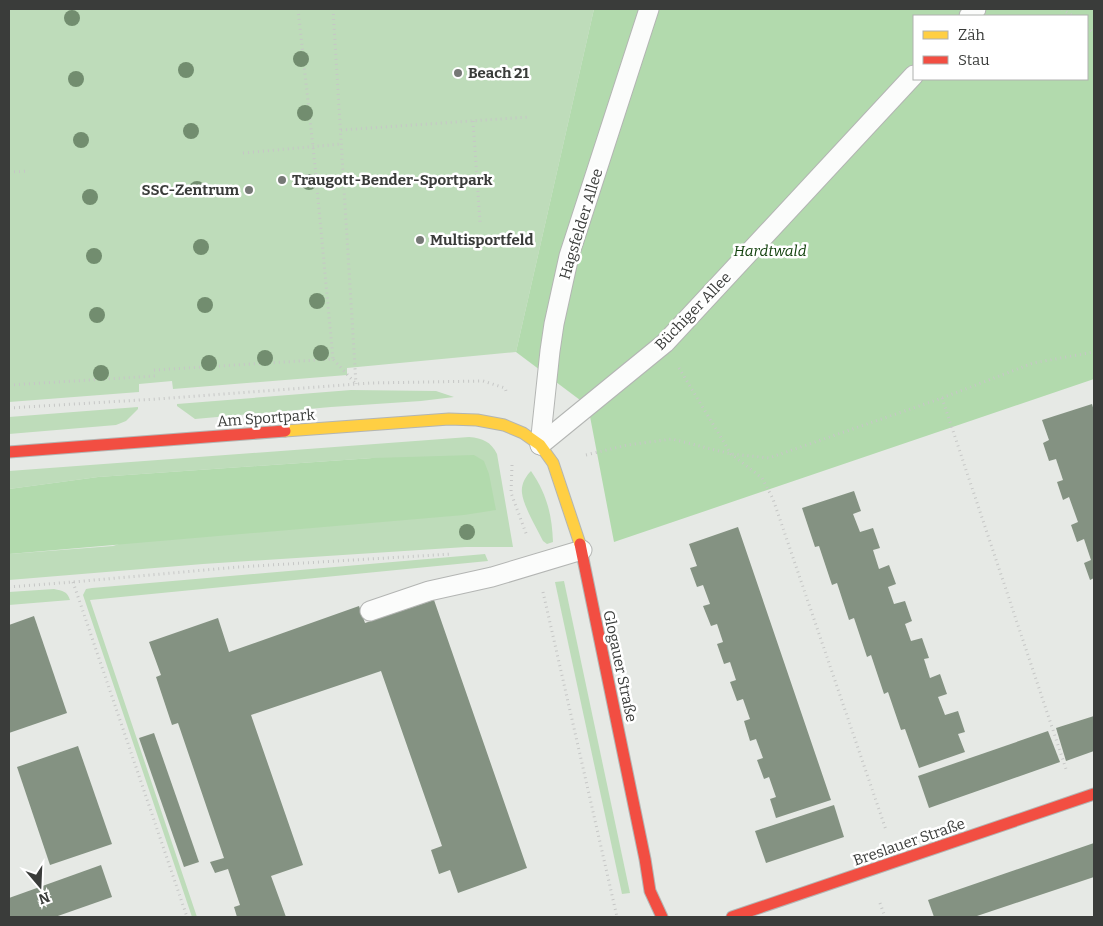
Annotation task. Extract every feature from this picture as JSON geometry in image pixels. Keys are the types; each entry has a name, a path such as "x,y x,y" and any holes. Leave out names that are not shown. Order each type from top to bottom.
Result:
{"street":[{"name":"Am Sportpark","path":"9,452 449,419 477,420 504,425 523,433"},
{"name":"Glogauer Straße","path":"523,433 540,445 553,463 582,550 650,891 662,917"},
{"name":"Breslauer Straße","path":"732,917 1094,794"}],"lane":[{"name":"Hagsfelder Allee","path":"540,445 554,324 569,256 649,9"},
{"name":"Büchiger Allee","path":"540,445 664,343 913,76"},
{"path":"370,611 429,591 492,577 582,550"}],"path":[{"path":"298,9 333,359 356,384"},
{"path":"333,9 356,384"},
{"path":"341,130 529,117"},
{"path":"473,121 480,222"},
{"path":"243,153 342,144"},
{"path":"9,172 29,171"},
{"path":"664,343 731,454 762,478 773,499 897,862"},
{"path":"553,463 627,445 672,439 731,454 769,458 942,398 1033,363 1094,352"},
{"path":"154,370 333,359"},
{"path":"9,385 154,376"},
{"path":"9,408 370,383 483,381 505,388 523,433 512,465 511,493 536,564 617,917"},
{"path":"942,398 1077,800"},
{"path":"9,587 238,567 460,554"},
{"path":"73,582 187,917"}],"green space":[{"name":"Traugott-Bender-Sportpark","path":"9,9 594,9 516,352 347,368 347,375 173,389 172,381 139,384 139,392 9,402"},
{"name":"Hardtwald","path":"594,9 1094,9 1094,379 614,542 588,406 516,352"},
{"path":"351,390 436,391 454,397 195,419 177,406 177,404"},
{"path":"138,407 126,421 116,425 9,434 9,417"},
{"path":"469,437 486,441 497,454 513,547 466,547 203,564 9,580 9,554 113,546 373,458 98,477 9,489 9,471"},
{"path":"474,455 484,461 489,474 496,510 464,515 9,554 9,489 98,477 373,458"},
{"path":"531,471 545,496 550,514 553,542 547,544 543,541 523,498 523,484"},
{"path":"485,554 488,561 90,600 197,917 192,917 83,595 86,589"},
{"path":"564,581 630,893 622,894 555,582"},
{"path":"54,589 64,592 70,600 9,605 9,592"}],"building":[{"path":"1092,404 1094,411 1094,578 1090,580 1084,563 1091,560 1084,539 1077,542 1071,525 1078,522 1069,497 1063,500 1057,482 1063,480 1056,459 1049,461 1043,443 1049,440 1042,420"},
{"path":"854,491 861,511 853,514 860,532 873,528 880,548 873,550 879,569 889,565 896,584 888,587 894,604 905,601 912,621 905,624 911,641 922,638 929,658 924,659 930,678 940,674 947,694 938,697 945,715 958,711 965,732 958,734 965,752 919,768 905,729 901,730 888,692 884,694 871,655 867,657 854,618 849,620 837,583 832,585 819,546 815,547 802,508"},
{"path":"738,527 831,800 776,818 770,799 776,797 769,777 764,779 757,760 763,758 756,739 750,741 744,721 750,719 743,699 737,701 730,682 736,680 730,662 724,664 717,644 723,642 717,624 711,626 703,606 710,604 703,585 697,587 690,568 697,566 689,544"},
{"path":"434,600 527,868 458,893 450,870 439,874 431,850 442,846 381,671 251,715 303,865 271,876 286,917 237,917 234,907 240,905 228,869 215,873 210,862 224,858 178,723 172,725 156,677 161,675 149,642 218,618 229,652 359,606 365,623"},
{"path":"34,616 67,713 9,733 9,625"},
{"path":"1094,716 1094,751 1066,761 1056,728"},
{"path":"1048,731 1060,762 929,808 918,776"},
{"path":"154,733 199,862 184,867 139,738"},
{"path":"78,746 112,844 50,865 17,767"},
{"path":"834,805 844,837 766,863 755,831"},
{"path":"1094,843 1094,877 974,917 934,917 928,900"},
{"path":"101,865 112,897 55,917 9,917 9,898"}],"traffic: slow":[{"path":"285,431 449,419 477,420 504,425 523,433 540,445 553,463 580,544"}],"traffic: jam":[{"path":"9,452 285,431"},
{"path":"580,544 650,891 662,917"},
{"path":"732,917 1094,794"}],"place":[{"name":"Beach 21","path":"458,73"},
{"name":"Traugott-Bender-Sportpark","path":"282,180"},
{"name":"SSC-Zentrum","path":"249,190"},
{"name":"Multisportfeld","path":"420,240"}]}
